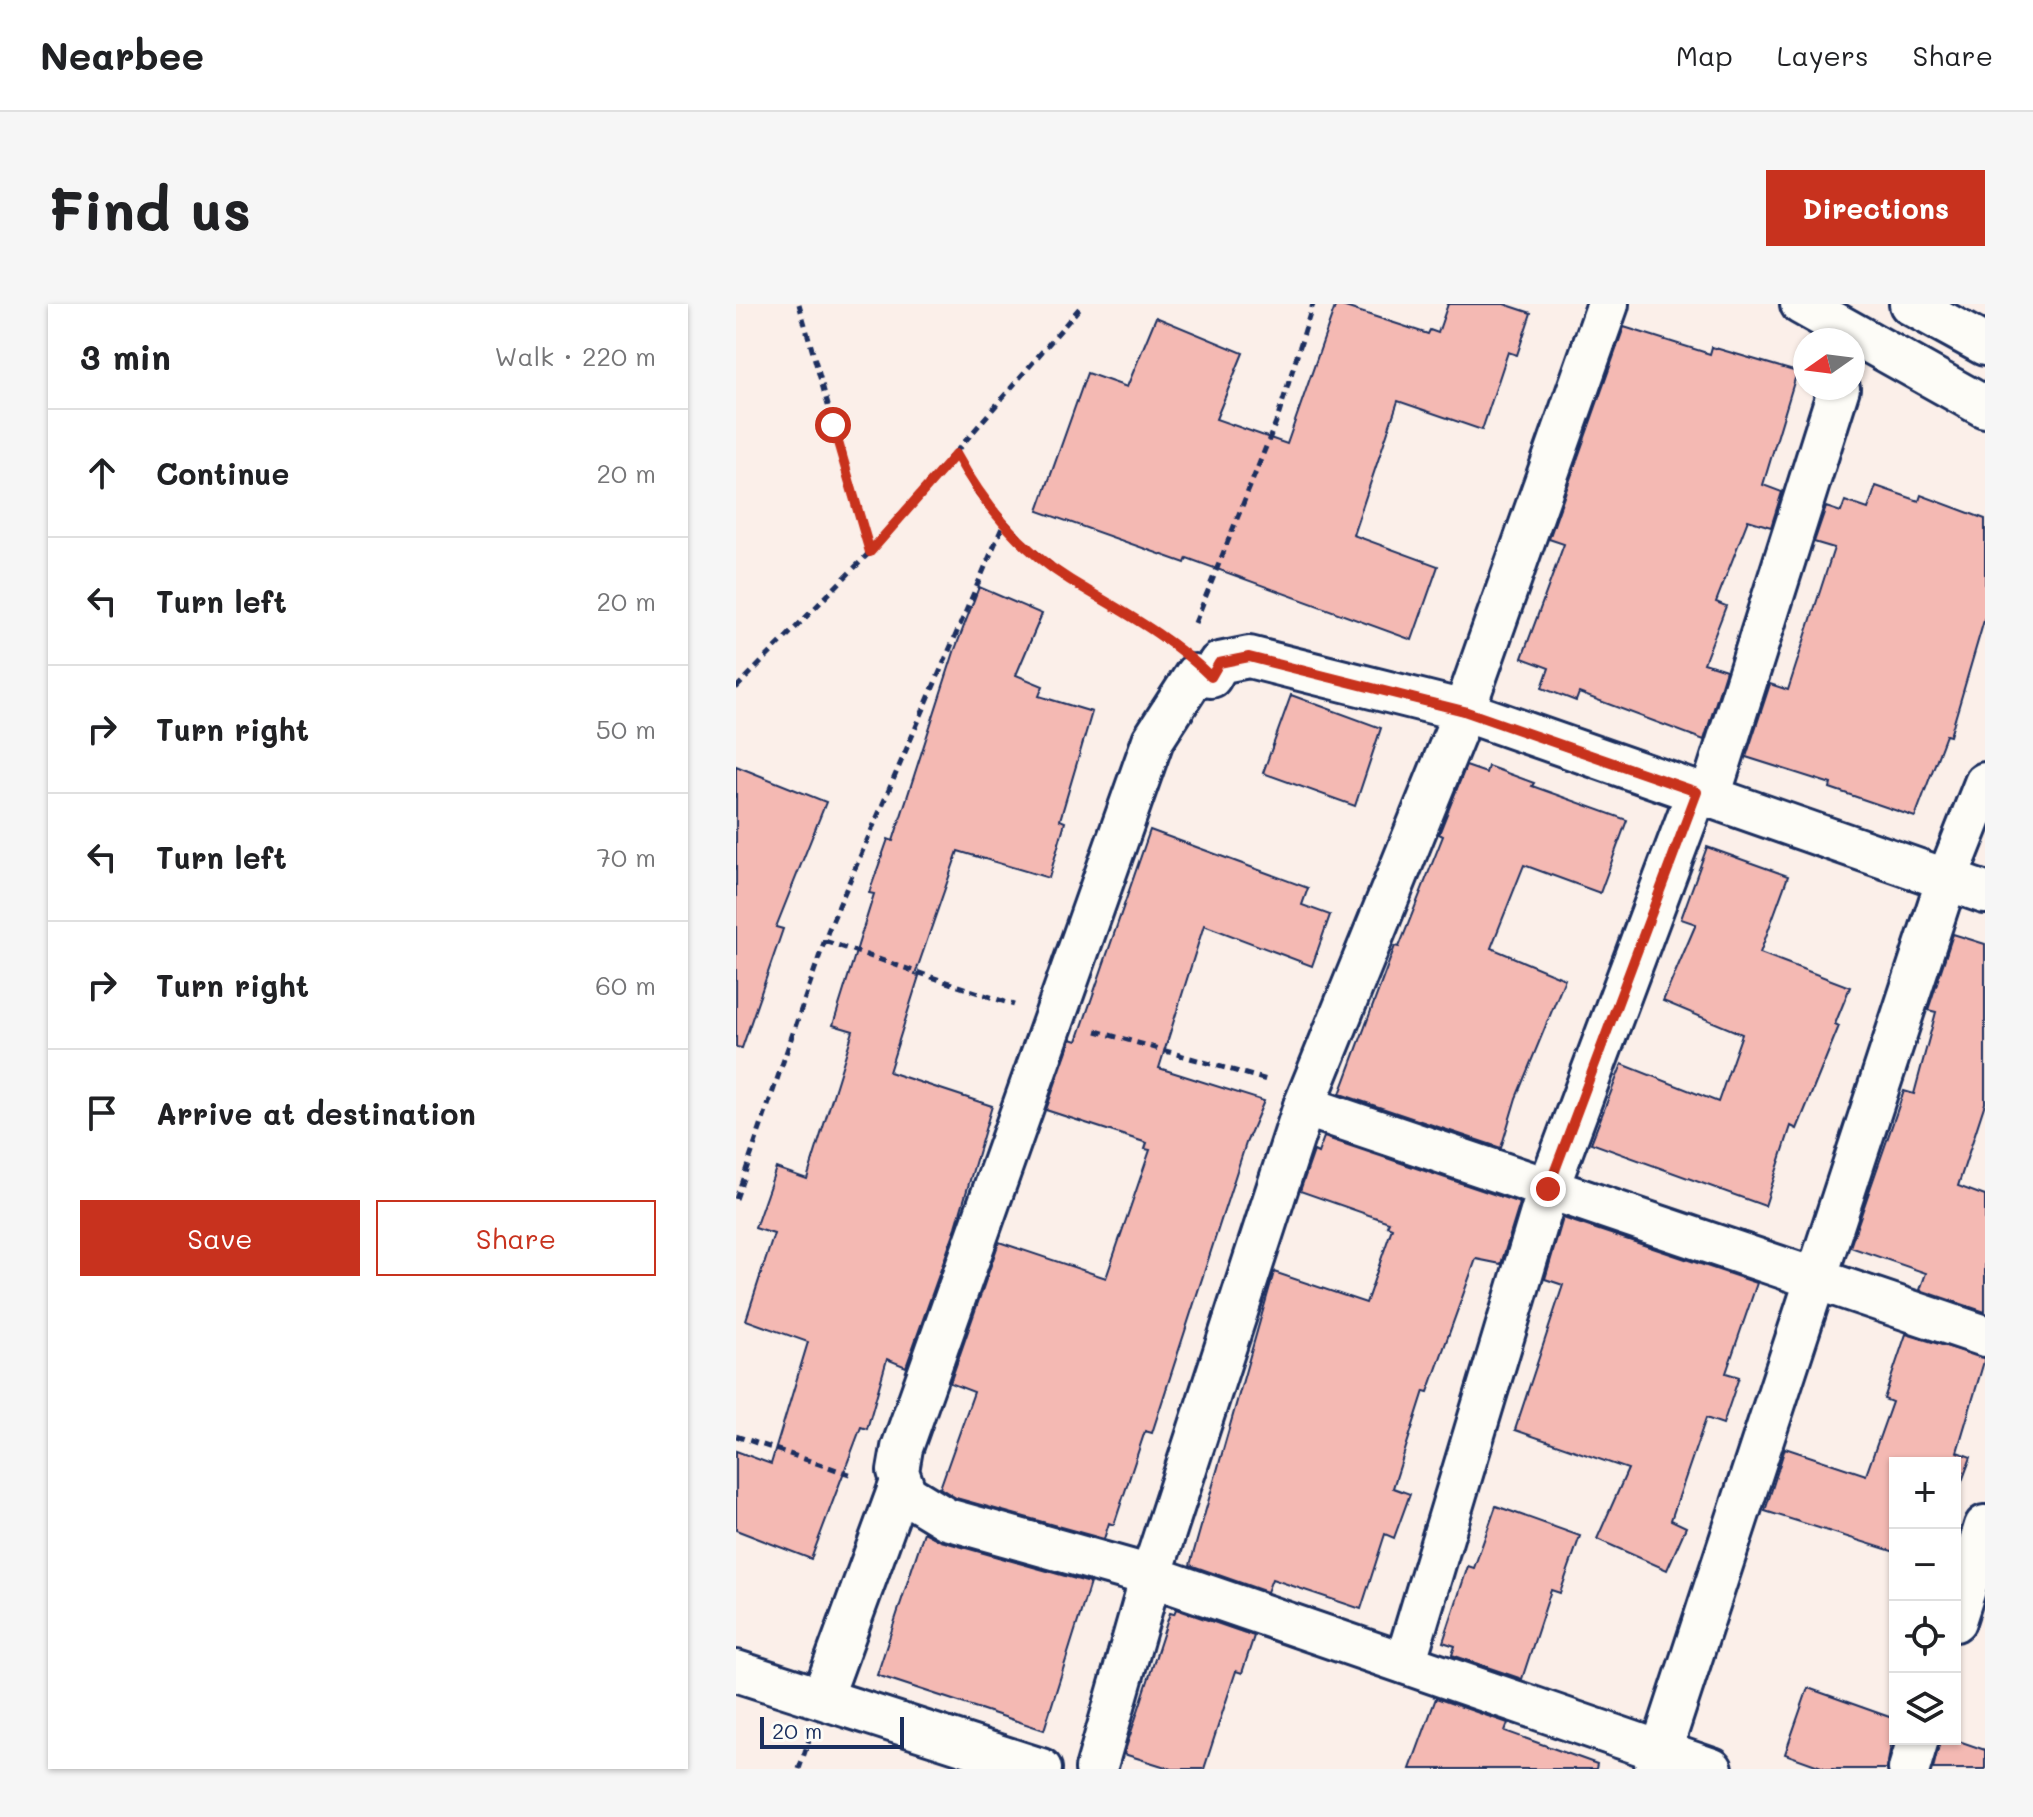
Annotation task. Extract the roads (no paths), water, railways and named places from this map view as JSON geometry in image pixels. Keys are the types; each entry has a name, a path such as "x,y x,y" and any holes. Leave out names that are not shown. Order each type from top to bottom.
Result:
{"street":[{"path":"1096,1769 1151,1576 1304,1106 1464,711 1608,304"},
{"path":"1801,304 1838,328"},
{"path":"1910,304 1985,345"},
{"path":"1865,344 1985,407"},
{"path":"1405,1663 1548,1189 1704,794 1835,400"},
{"path":"822,1698 899,1486 902,1448 1153,740 1195,675 1197,664 1249,657 1464,711 1985,893"},
{"path":"1658,1760 1947,879 1985,783"},
{"path":"1304,1106 1985,1336"},
{"path":"899,1486 913,1500 947,1519 1151,1576 1405,1663 1658,1760 1712,1769"},
{"path":"1961,1602 1985,1526"},
{"path":"736,1671 1041,1769"},
{"path":"1909,1769 1916,1745"}]}
